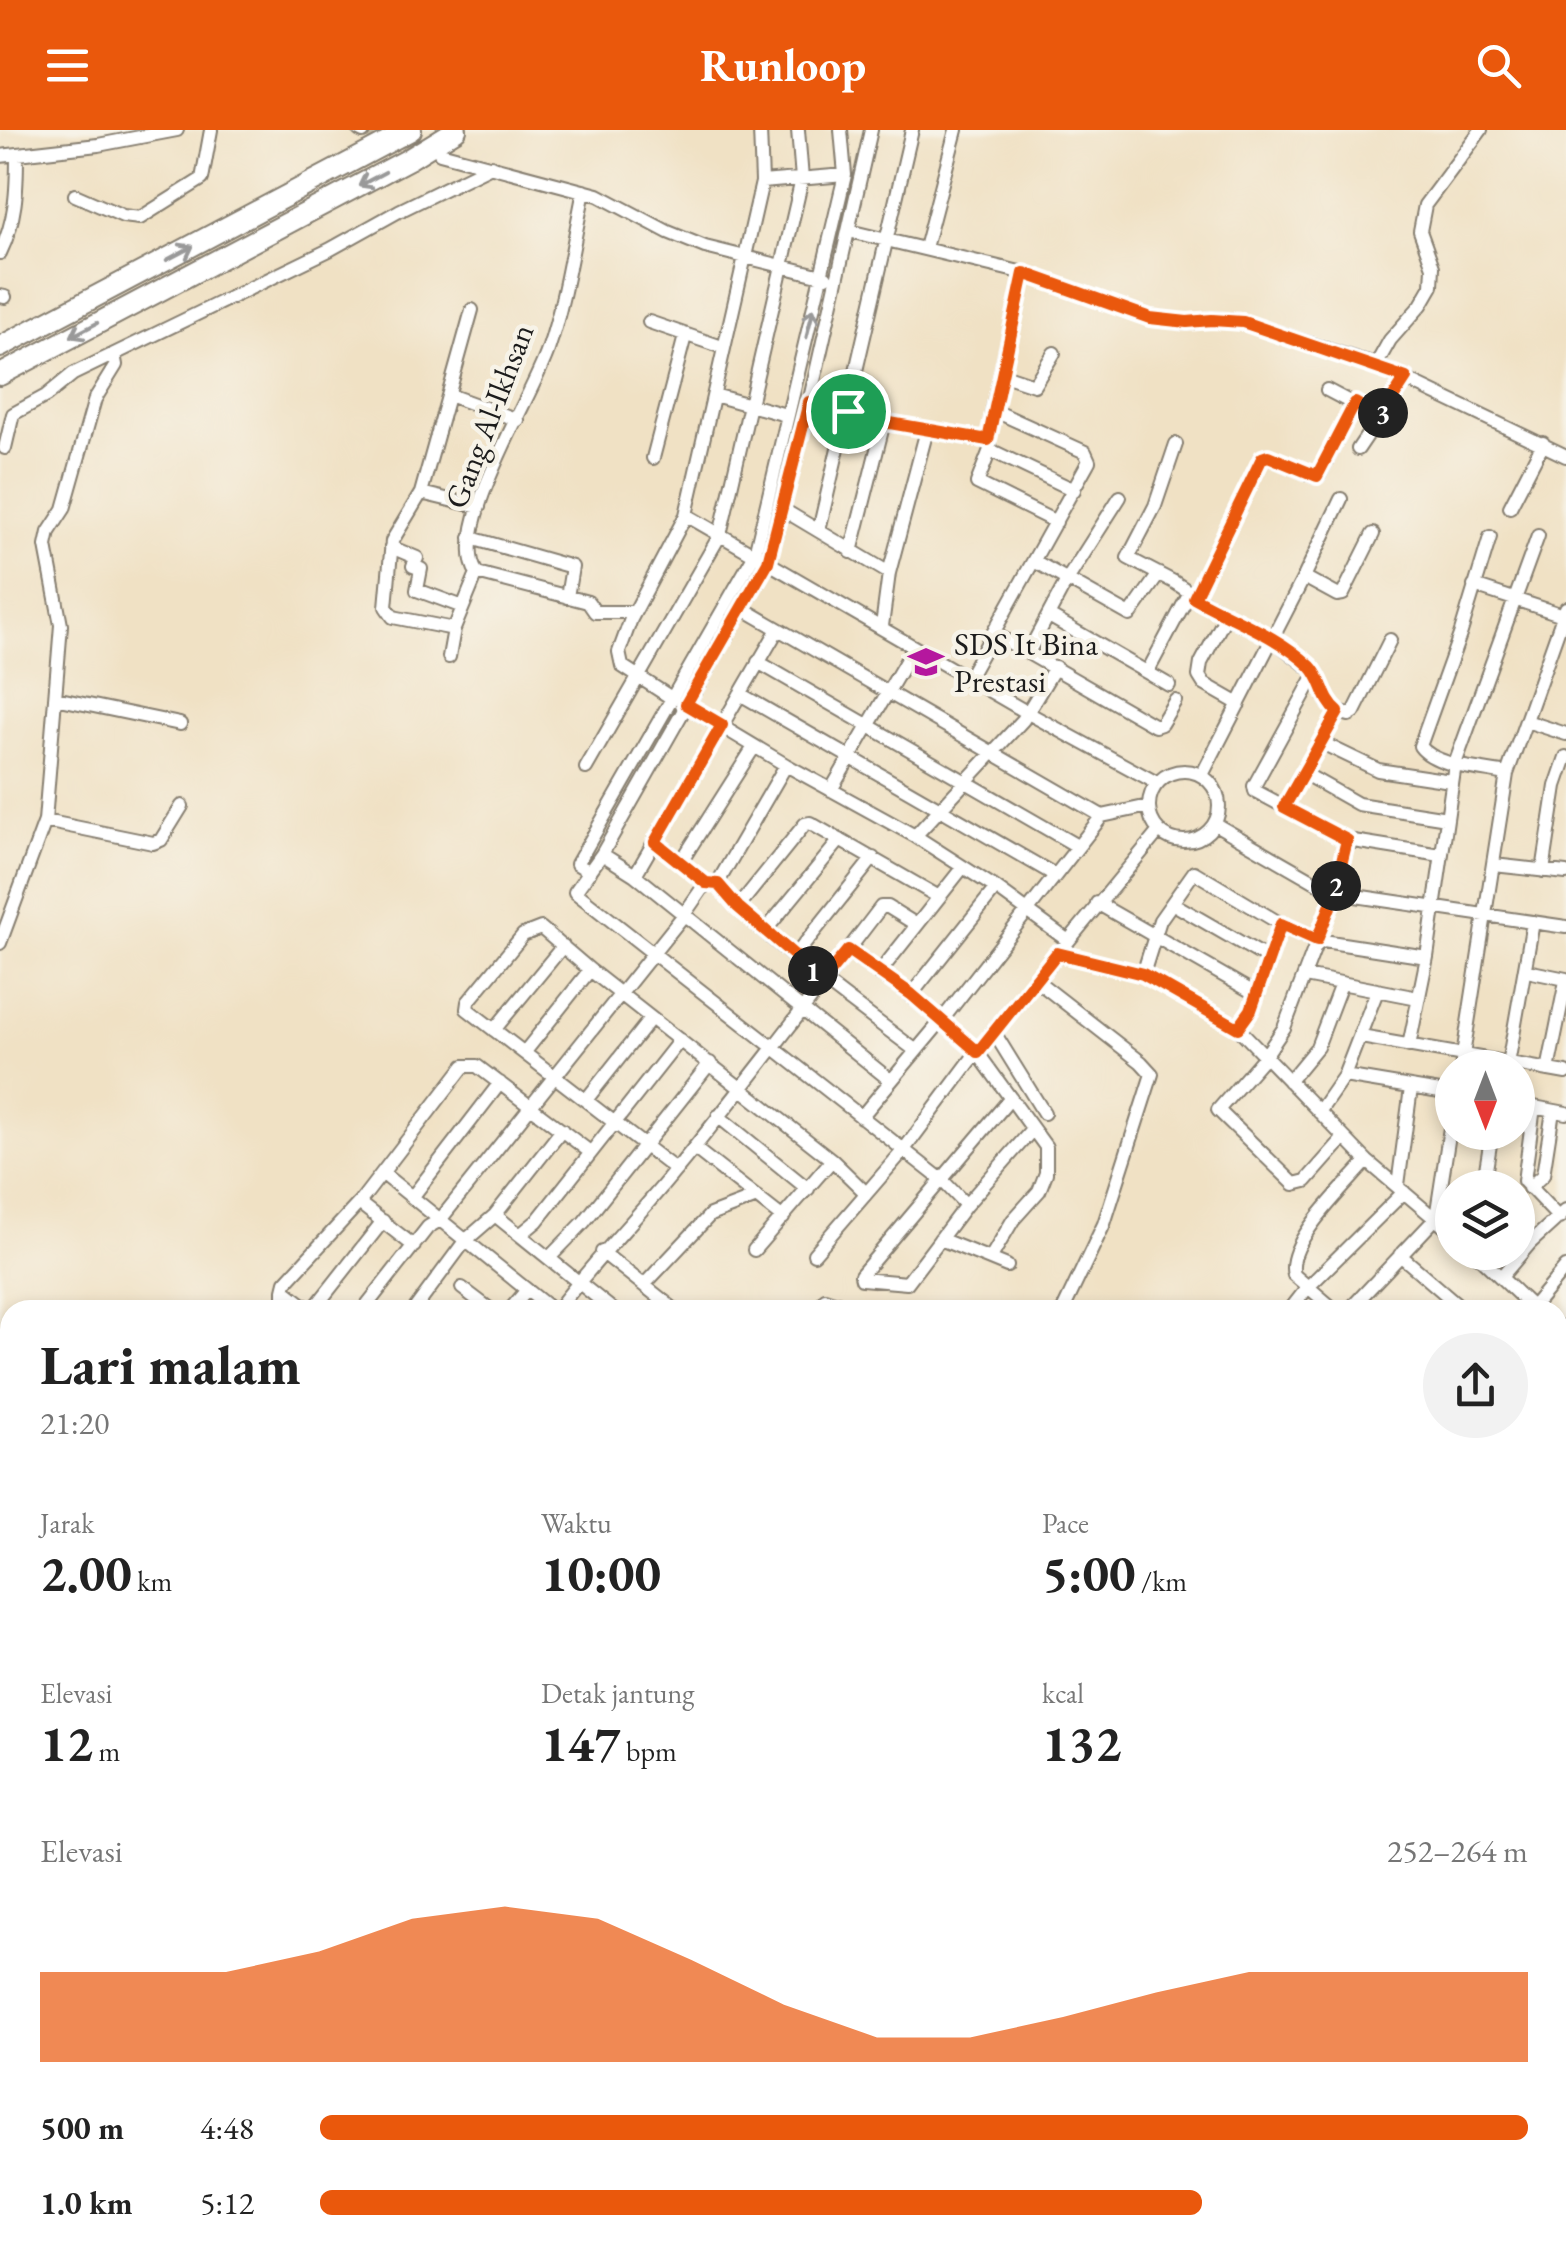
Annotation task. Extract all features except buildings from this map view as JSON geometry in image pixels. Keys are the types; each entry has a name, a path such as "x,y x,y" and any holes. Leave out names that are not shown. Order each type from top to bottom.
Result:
{"highway":[{"path":"0,347 412,130"},
{"path":"0,374 409,160 456,130"}],"street":[{"path":"0,156 98,145 177,130"},
{"path":"75,195 122,216 140,218 186,192 202,178 210,130"},
{"path":"760,130 762,182 686,515 634,612 618,658 622,666 786,766 914,836 996,888 1067,940"},
{"path":"586,768 720,535 802,178 798,130"},
{"path":"842,130 845,175 754,554 602,854 574,892 942,1180 966,1205"},
{"path":"590,872 578,864 768,562 871,130"},
{"path":"819,530 912,130"},
{"path":"925,248 956,130"},
{"path":"1376,366 1390,340 1432,286 1433,267 1420,232 1425,205 1481,130"},
{"path":"440,152 610,200 682,239 837,280"},
{"path":"0,253 12,226 17,197 17,154"},
{"path":"5,448 10,418 73,374 330,250 491,166"},
{"path":"762,182 845,175"},
{"name":"Gang Al-Ikhsan","path":"477,573 470,556 471,538 485,481 518,420 552,338 584,191"},
{"path":"849,231 1024,273 1086,292 1144,316 1178,322 1243,322 1406,378 1566,456"},
{"path":"1024,273 978,486 1056,522"},
{"path":"454,629 389,615 386,607 391,547 421,492 472,310"},
{"path":"649,322 722,347"},
{"path":"654,458 685,336"},
{"path":"1002,374 1034,385 1054,352"},
{"path":"0,943 45,821 61,615 46,546 49,532 64,509 95,399 116,365 114,354"},
{"path":"1358,449 1406,378"},
{"path":"1327,390 1380,418"},
{"path":"449,396 518,420"},
{"path":"714,396 786,415"},
{"path":"809,402 989,445 1074,490"},
{"path":"1148,671 1192,596 1262,458 1268,456 1319,475 1355,403"},
{"path":"968,678 1089,463 1087,453 992,410"},
{"path":"851,552 884,422"},
{"path":"882,626 889,573 926,430"},
{"path":"1510,507 1544,443"},
{"path":"1176,444 1155,506 1128,555 1226,616 1272,638 1316,673 1324,696 1338,712 1349,716 1390,640"},
{"path":"421,492 479,507"},
{"path":"1028,653 1120,497"},
{"path":"1202,775 1341,498"},
{"path":"782,509 889,573"},
{"path":"686,515 1157,783"},
{"path":"1304,578 1337,595 1343,594 1373,534"},
{"path":"1410,1046 1427,957 1450,781 1538,536"},
{"path":"1490,537 1420,746 1427,754 1455,764 1508,774"},
{"path":"471,538 572,567 567,597"},
{"path":"391,547 417,558 413,566 421,569 417,590 463,607"},
{"path":"1034,561 1131,615 1159,574"},
{"path":"449,657 454,629 477,573 590,602 595,612 634,612"},
{"path":"1464,1050 1508,774 1565,612 1474,586"},
{"path":"742,608 1102,816"},
{"path":"1049,616 1169,685"},
{"path":"1226,616 1200,663 1199,676 1204,684 1239,704"},
{"path":"636,875 778,629"},
{"path":"995,634 1155,726 1161,724 1175,701"},
{"path":"831,790 914,647"},
{"path":"758,662 1077,846"},
{"path":"914,836 1028,713 1055,667"},
{"path":"1316,673 1254,786 1255,791 1347,840 1441,855"},
{"path":"740,694 1054,875"},
{"path":"55,698 180,724"},
{"path":"1284,807 1338,712"},
{"path":"1526,721 1566,734"},
{"path":"1322,743 1378,770 1450,781"},
{"path":"682,862 754,746"},
{"path":"1542,871 1556,786 1566,757"},
{"path":"371,1300 428,1227 440,1220 532,1108 712,883 786,766"},
{"path":"1178,771 1202,775 1214,786 1220,801 1215,824 1199,838 1188,841 1178,841 1159,831 1149,806 1157,783 1178,771"},
{"path":"1305,774 1358,804 1447,818"},
{"path":"45,821 153,843 161,840 182,806"},
{"path":"861,1117 1102,816 1149,806"},
{"path":"738,907 805,824 813,824 939,897"},
{"path":"1215,824 1334,893 1566,928"},
{"path":"814,1254 903,1150 1067,940 1159,831"},
{"path":"765,931 840,840"},
{"path":"1344,1138 1298,1185 1219,1112 1220,1104 1265,1056 1284,1028 1334,893 1347,840"},
{"path":"655,842 712,883 823,980 914,1050"},
{"path":"602,854 636,875 890,1080"},
{"path":"795,956 873,858"},
{"path":"1494,865 1566,873"},
{"path":"879,973 963,867"},
{"path":"1143,974 1160,920 1190,875 1196,873 1281,924 1317,940 1427,957"},
{"path":"911,994 996,888"},
{"path":"1097,903 1256,994"},
{"path":"1172,903 1269,959"},
{"path":"563,1300 694,1148 880,907 888,907 917,925"},
{"path":"1511,1050 1533,922"},
{"path":"1238,1028 1251,1010 1281,924"},
{"path":"676,1170 467,1009 468,1002 526,933 541,928 650,1018 743,1087 866,1193"},
{"path":"494,1030 563,946"},
{"path":"848,950 911,994 978,1052 1046,1147 1044,1180 990,1259"},
{"path":"1057,953 1143,974 1238,1028 1367,1161 1435,1218"},
{"path":"524,1053 590,970"},
{"path":"1527,972 1566,980 1548,1070"},
{"path":"1305,976 1418,998"},
{"path":"1037,981 1152,1074 1104,1224 1068,1300"},
{"path":"1289,1081 1316,1046 1341,984"},
{"path":"1319,1112 1344,1076 1378,991"},
{"path":"586,1100 650,1018"},
{"path":"994,1034 1044,1113"},
{"path":"1362,1036 1435,1054"},
{"path":"520,1235 537,1221 680,1040"},
{"path":"549,1258 584,1222 710,1063"},
{"path":"284,1300 286,1282 359,1203 464,1066 477,1066 590,1152"},
{"path":"1535,1068 1566,1073"},
{"path":"1344,1076 1435,1092"},
{"path":"413,1196 500,1084"},
{"path":"1298,1300 1401,1188 1411,1088"},
{"path":"1009,1100 862,1279 907,1282 966,1205 1032,1130"},
{"path":"1535,1107 1560,1112 1543,1175 1535,1182"},
{"path":"718,1116 808,1189"},
{"path":"421,1300 465,1241 495,1215 562,1130"},
{"path":"694,1148 784,1218"},
{"path":"754,1250 832,1160"},
{"path":"1324,1300 1292,1271 1295,1249 1367,1161"},
{"path":"382,1173 540,1300"},
{"path":"1535,1193 1562,1214 1535,1238"},
{"path":"644,1284 712,1213 757,1196"},
{"path":"359,1203 414,1246"},
{"path":"495,1215 600,1300"},
{"path":"1358,1300 1435,1219"},
{"path":"320,1300 382,1221"},
{"path":"940,1238 1007,1266"},
{"path":"602,1252 663,1300"},
{"path":"1400,1254 1453,1300"},
{"path":"1539,1300 1566,1267"},
{"path":"1494,1270 1524,1300"},
{"path":"1502,1277 1508,1270"},
{"path":"462,1288 477,1300"},
{"path":"284,1290 298,1300"},
{"path":"518,1300 527,1290"}],"tunnel":[{"path":"363,132 428,149"}],"place":[{"name":"SDS It Bina Prestasi","path":"926,662"}],"route":[{"path":"1024,273 1150,318 1243,322 1406,378 1380,418 1355,403 1317,476 1268,456 1262,458 1194,598 1292,651 1316,673 1324,696 1338,712 1284,807 1347,840 1332,902 1317,940 1281,924 1251,1010 1238,1028 1143,974 1057,953 978,1052 911,994 848,950 823,980 738,907 718,884 706,883 655,842 722,725 686,704 768,562 809,402 848,411 884,422 988,440 1024,273"}]}
